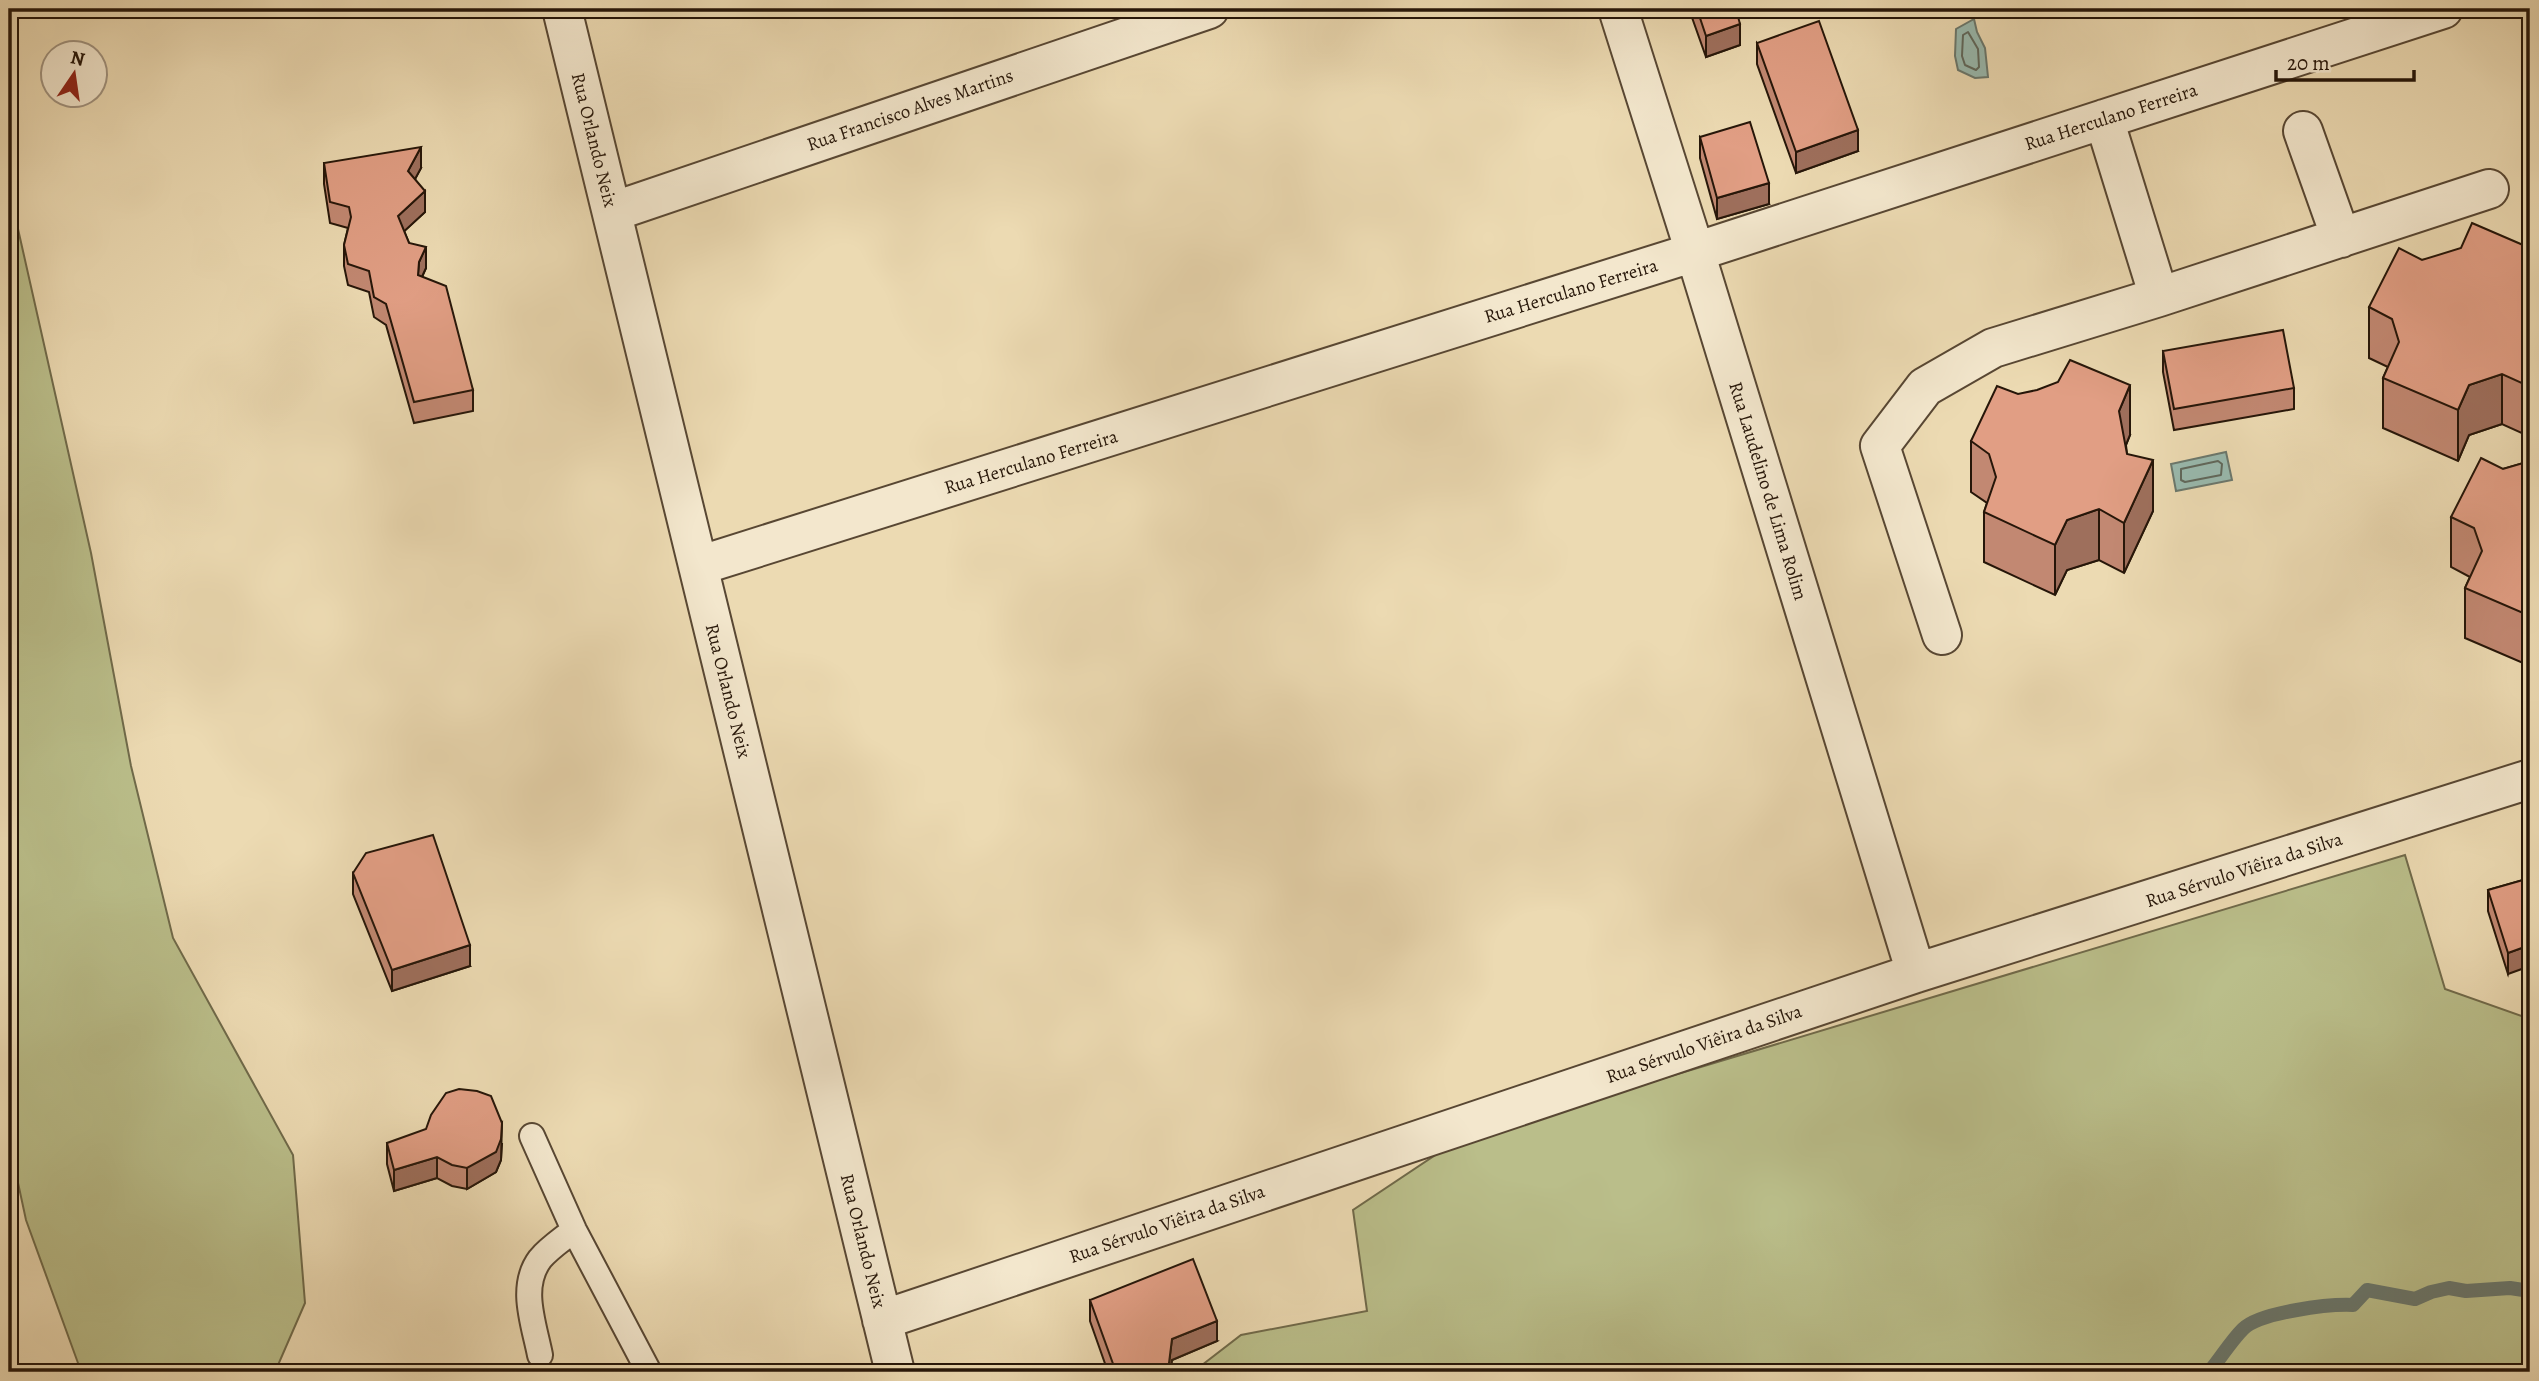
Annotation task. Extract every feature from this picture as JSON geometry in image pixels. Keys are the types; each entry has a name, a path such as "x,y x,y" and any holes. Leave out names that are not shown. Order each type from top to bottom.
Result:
{"street":[{"name":"Rua Orlando Neix","path":"562,9 895,1372"},
{"name":"Rua Francisco Alves Martins","path":"612,212 1209,9"},
{"name":"Rua Laudelino de Lima Rolim","path":"1618,9 1916,973"},
{"name":"Rua Herculano Ferreira","path":"698,566 1695,252 2442,9"},
{"path":"2104,119 2158,297"},
{"path":"2303,131 2342,237"},
{"path":"1942,635 1880,446 1925,387 1993,348 2489,189"},
{"name":"Rua Sérvulo Viêira da Silva","path":"882,1320 1916,973 2530,779"}],"lane":[{"path":"532,1136 574,1230 649,1372"},
{"path":"540,1355 528,1289 530,1280 541,1257 574,1230"}],"green space":[{"path":"9,189 91,553 131,766 173,938 293,1155 305,1303 275,1372 77,1372 78,1363 26,1220 9,1141"},
{"path":"2405,855 2445,989 2530,1019 2530,1372 1193,1372 1241,1335 1367,1311 1353,1210 1458,1140"}],"water":[{"path":"1974,19 1985,48 1988,77 1975,78 1958,70 1955,56 1956,29"},
{"path":"2226,452 2232,480 2176,491 2171,464"}],"building":[{"path":"1697,9 1736,9 1740,24 1706,36"},
{"path":"1819,21 1858,130 1796,152 1757,43"},
{"path":"1750,122 1769,183 1717,198 1700,137"},
{"path":"421,147 408,171 425,191 398,216 409,243 426,247 419,262 418,275 446,286 473,390 414,402 386,304 374,297 369,271 348,264 344,245 351,217 349,207 330,202 324,163"},
{"path":"2472,223 2530,248 2530,258 2523,276 2530,319 2530,375 2526,385 2502,374 2469,385 2458,410 2383,378 2399,342 2392,319 2369,307 2399,248 2422,260 2461,248"},
{"path":"2283,330 2294,388 2174,409 2163,351"},
{"path":"2070,360 2130,385 2119,411 2127,454 2153,460 2124,523 2099,509 2067,520 2055,545 1984,512 1996,477 1989,454 1971,441 1997,386 2018,394 2037,390 2058,382"},
{"path":"2481,458 2503,469 2530,461 2530,616 2465,588 2482,551 2474,528 2451,517"},
{"path":"433,835 470,945 392,970 353,873 366,853"},
{"path":"2530,878 2530,945 2508,953 2488,890"},
{"path":"459,1089 491,1096 502,1123 501,1139 496,1152 467,1168 452,1165 437,1157 394,1170 387,1143 426,1129 431,1115 446,1093"},
{"path":"1193,1259 1217,1321 1172,1339 1168,1371 1116,1372 1090,1300"}],"waterway":[{"path":"2209,1372 2238,1334 2252,1323 2295,1310 2353,1305 2367,1290 2415,1299 2449,1288 2466,1291 2510,1288 2530,1291"}]}
